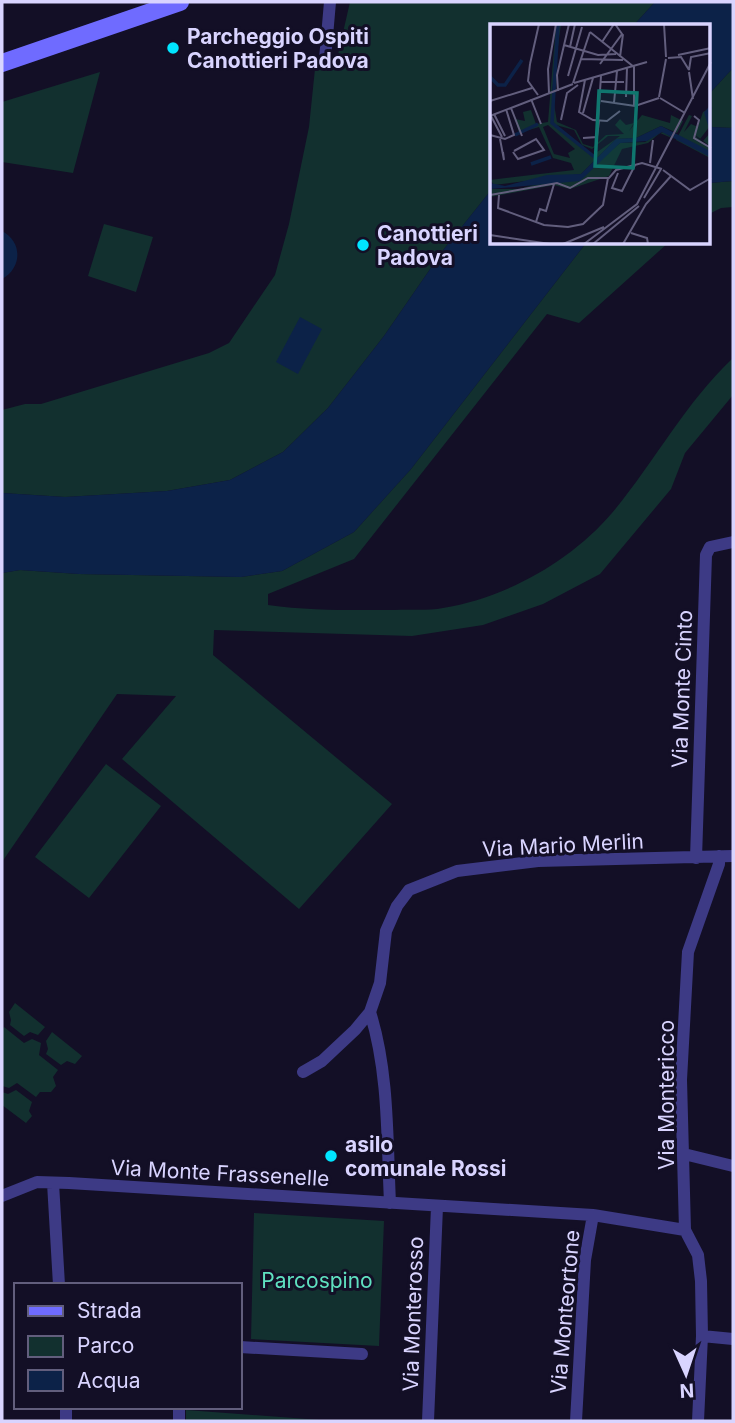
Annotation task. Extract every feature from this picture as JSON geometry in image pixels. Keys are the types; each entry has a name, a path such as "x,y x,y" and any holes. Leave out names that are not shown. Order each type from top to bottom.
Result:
{"street":[{"path":"2,63 180,2"},
{"path":"325,59 330,2"},
{"path":"2,48 23,56"},
{"name":"Via Monte Cinto","path":"696,858 705,555 710,548 733,542"},
{"name":"Via Montericco","path":"698,1421 702,1336 698,1255 685,1230 681,1080 688,952 719,864 719,856"},
{"name":"Via Mario Merlin","path":"303,1072 322,1061 370,1012 380,983 386,931 397,905 409,890 457,871 538,861 733,856"},
{"path":"370,1012 377,1033 384,1099 390,1203"},
{"path":"684,1154 733,1166"},
{"path":"2,1196 37,1182 53,1182 59,1283"},
{"name":"Via Monte Frassenelle","path":"53,1182 437,1208 593,1215"},
{"name":"Via Monterosso","path":"428,1421 437,1208"},
{"name":"Via Monteortone","path":"576,1421 585,1260 593,1215 685,1230"},
{"path":"702,1336 733,1339"},
{"path":"242,1347 362,1354"}],"green space":[{"name":"Canottieri Padova","path":"350,2 655,2 635,24 490,24 490,192 444,249 384,336 328,408 283,452 230,480 167,491 65,497 2,493 2,410 25,404 41,404 209,353 229,343 275,275 289,224 309,127 316,59 337,59"},
{"path":"733,68 733,128 710,127 710,93"},
{"path":"100,72 73,173 2,162 2,102"},
{"path":"733,181 733,207 721,208 710,214 710,183"},
{"path":"104,224 153,237 136,292 88,276"},
{"path":"584,245 666,245 579,323 547,314 354,559 268,594 268,605 331,610 443,608 490,596 536,575 577,547 612,513 700,394 733,358 733,395 685,453 671,489 600,574 543,604 483,625 412,636 214,630 213,655 392,804 299,909 122,759 176,696 117,694 2,862 2,573 20,570 79,574 241,577 282,571 354,532 411,469"},
{"path":"106,764 161,806 89,898 35,857"},
{"path":"15,1003 45,1027 38,1035 30,1032 24,1036 10,1025 9,1012"},
{"path":"4,1027 24,1043 32,1039 41,1043 39,1055 58,1070 53,1077 56,1086 51,1092 40,1092 36,1097 17,1083 9,1088 2,1086"},
{"path":"52,1032 82,1056 75,1064 67,1061 61,1065 46,1054 46,1041"},
{"path":"16,1090 32,1102 29,1111 32,1116 26,1123 2,1105 2,1092 8,1094"},
{"name":"Parcospino","path":"254,1213 384,1221 379,1346 251,1339"},
{"path":"186,1410 334,1421 186,1421"}],"water":[{"path":"655,2 733,2 733,68 710,93 710,24 635,24"},
{"path":"710,127 733,128 733,181 710,183"},
{"path":"490,192 490,245 584,245 411,469 354,532 282,571 241,577 79,574 20,570 2,573 2,493 65,497 167,491 230,480 283,452 328,408 384,336 444,249"},
{"path":"2,231 14,242 17,255 13,268 2,279"},
{"path":"300,317 322,329 298,374 276,362"}],"place":[{"name":"Parcheggio Ospiti Canottieri Padova","path":"173,48"},
{"name":"Canottieri Padova","path":"363,245"},
{"name":"asilo comunale Rossi","path":"331,1156"}]}
